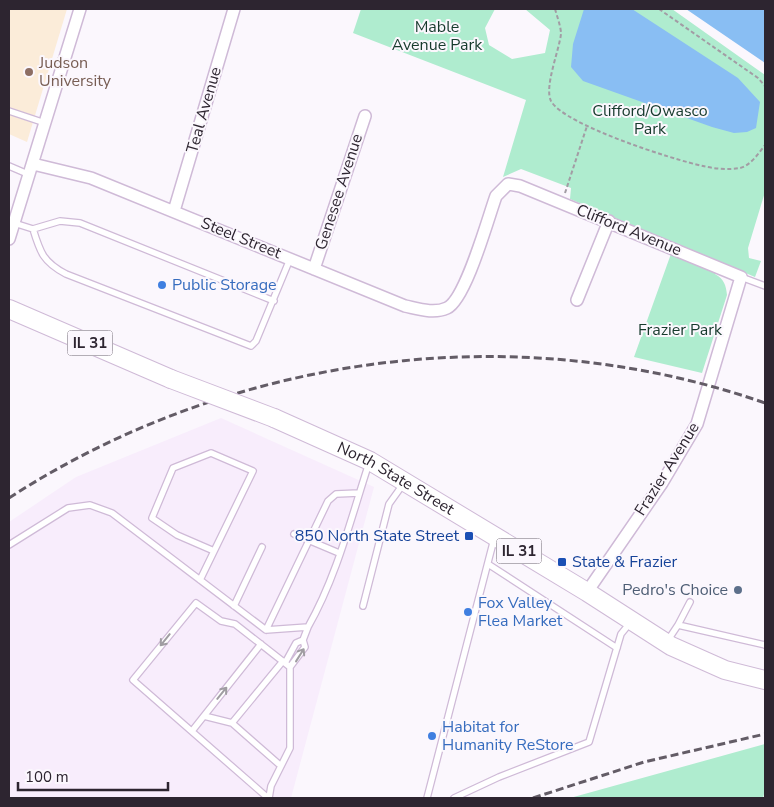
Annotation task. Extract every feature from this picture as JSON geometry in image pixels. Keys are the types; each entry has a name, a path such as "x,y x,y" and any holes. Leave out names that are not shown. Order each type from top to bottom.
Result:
{"main road":[{"name":"North State Street","path":"9,309 171,379 274,418 370,461 587,592 666,643 690,656 726,670 765,680"}],"street":[{"path":"9,239 80,9"},
{"name":"Teal Avenue","path":"174,211 234,9"},
{"name":"Genesee Avenue","path":"314,268 364,116"},
{"name":"Steel Street","path":"31,170 91,178 405,306 436,311 447,308"},
{"name":"Clifford Avenue","path":"447,308 462,292 496,196 508,184 514,184 562,202 741,278"},
{"path":"576,300 609,221"},
{"name":"Frazier Avenue","path":"587,592 662,483 697,424 741,278"}],"lane":[{"path":"9,111 45,123"},
{"path":"9,166 31,170"},
{"path":"14,223 33,229 60,221 80,223 274,301"},
{"path":"33,229 40,252 52,267 241,344 251,346 256,341 274,301 290,259"},
{"name":"Clifford Avenue","path":"741,278 765,286"},
{"path":"200,580 214,551 253,470 211,453 174,468 152,518 176,535 214,551"},
{"path":"232,722 286,664 305,647 303,640 322,603 370,461"},
{"path":"363,606 389,504 405,482"},
{"path":"266,630 328,501 336,494 359,493"},
{"path":"9,545 68,508 90,505 112,513 266,630 308,627"},
{"path":"294,534 339,553"},
{"path":"427,798 495,537"},
{"path":"234,606 262,547"},
{"path":"488,564 617,648"},
{"path":"666,643 690,602"},
{"path":"286,664 235,624 216,618 196,603 132,680 268,798 271,786 290,748 286,664 296,643 303,640"},
{"path":"454,798 499,777 589,742 621,634 631,621"},
{"path":"678,625 765,645"},
{"path":"192,731 261,644"},
{"path":"204,716 232,722 281,766"}],"path":[{"path":"555,9 561,33 550,88 550,98 555,108 564,114 587,126 704,167 743,168 765,145"},
{"path":"659,9 758,78 765,86"},
{"path":"562,202 587,126"}],"shaded area":[{"name":"Judson University","path":"9,9 67,9 27,142 9,134"},
{"path":"221,418 374,487 291,798 9,798 9,522 76,477"}],"green space":[{"name":"Clifford/Owasco Park","path":"361,9 495,9 485,28 489,45 512,59 545,53 550,30 525,9 672,9 765,75 765,192 748,248 749,258 761,261 755,277 570,199 571,188 521,169 503,177 526,100 353,33"},
{"name":"Frazier Park","path":"672,251 716,270 715,274 722,280 726,288 727,295 702,373 634,357"},
{"path":"765,744 765,790 763,798 570,798"}],"water":[{"path":"584,9 632,9 738,78 760,102 756,128 747,132 734,133 583,81 571,67 573,44"},
{"path":"686,9 765,9 765,63"}],"railway":[{"path":"9,498 95,449 185,410 279,382 376,364 474,357 572,361 670,376 765,403"},
{"path":"533,798 644,762 765,734"}],"place":[{"name":"Judson University","path":"29,72"},
{"name":"Public Storage","path":"162,285"},
{"name":"850 North State Street","path":"469,536"},
{"name":"State & Frazier","path":"562,562"},
{"name":"Pedro's Choice","path":"738,590"},
{"name":"Fox Valley Flea Market","path":"468,612"},
{"name":"Habitat for Humanity ReStore","path":"432,736"}],"park label":[{"name":"Mable Avenue Park","path":"437,36"}]}
